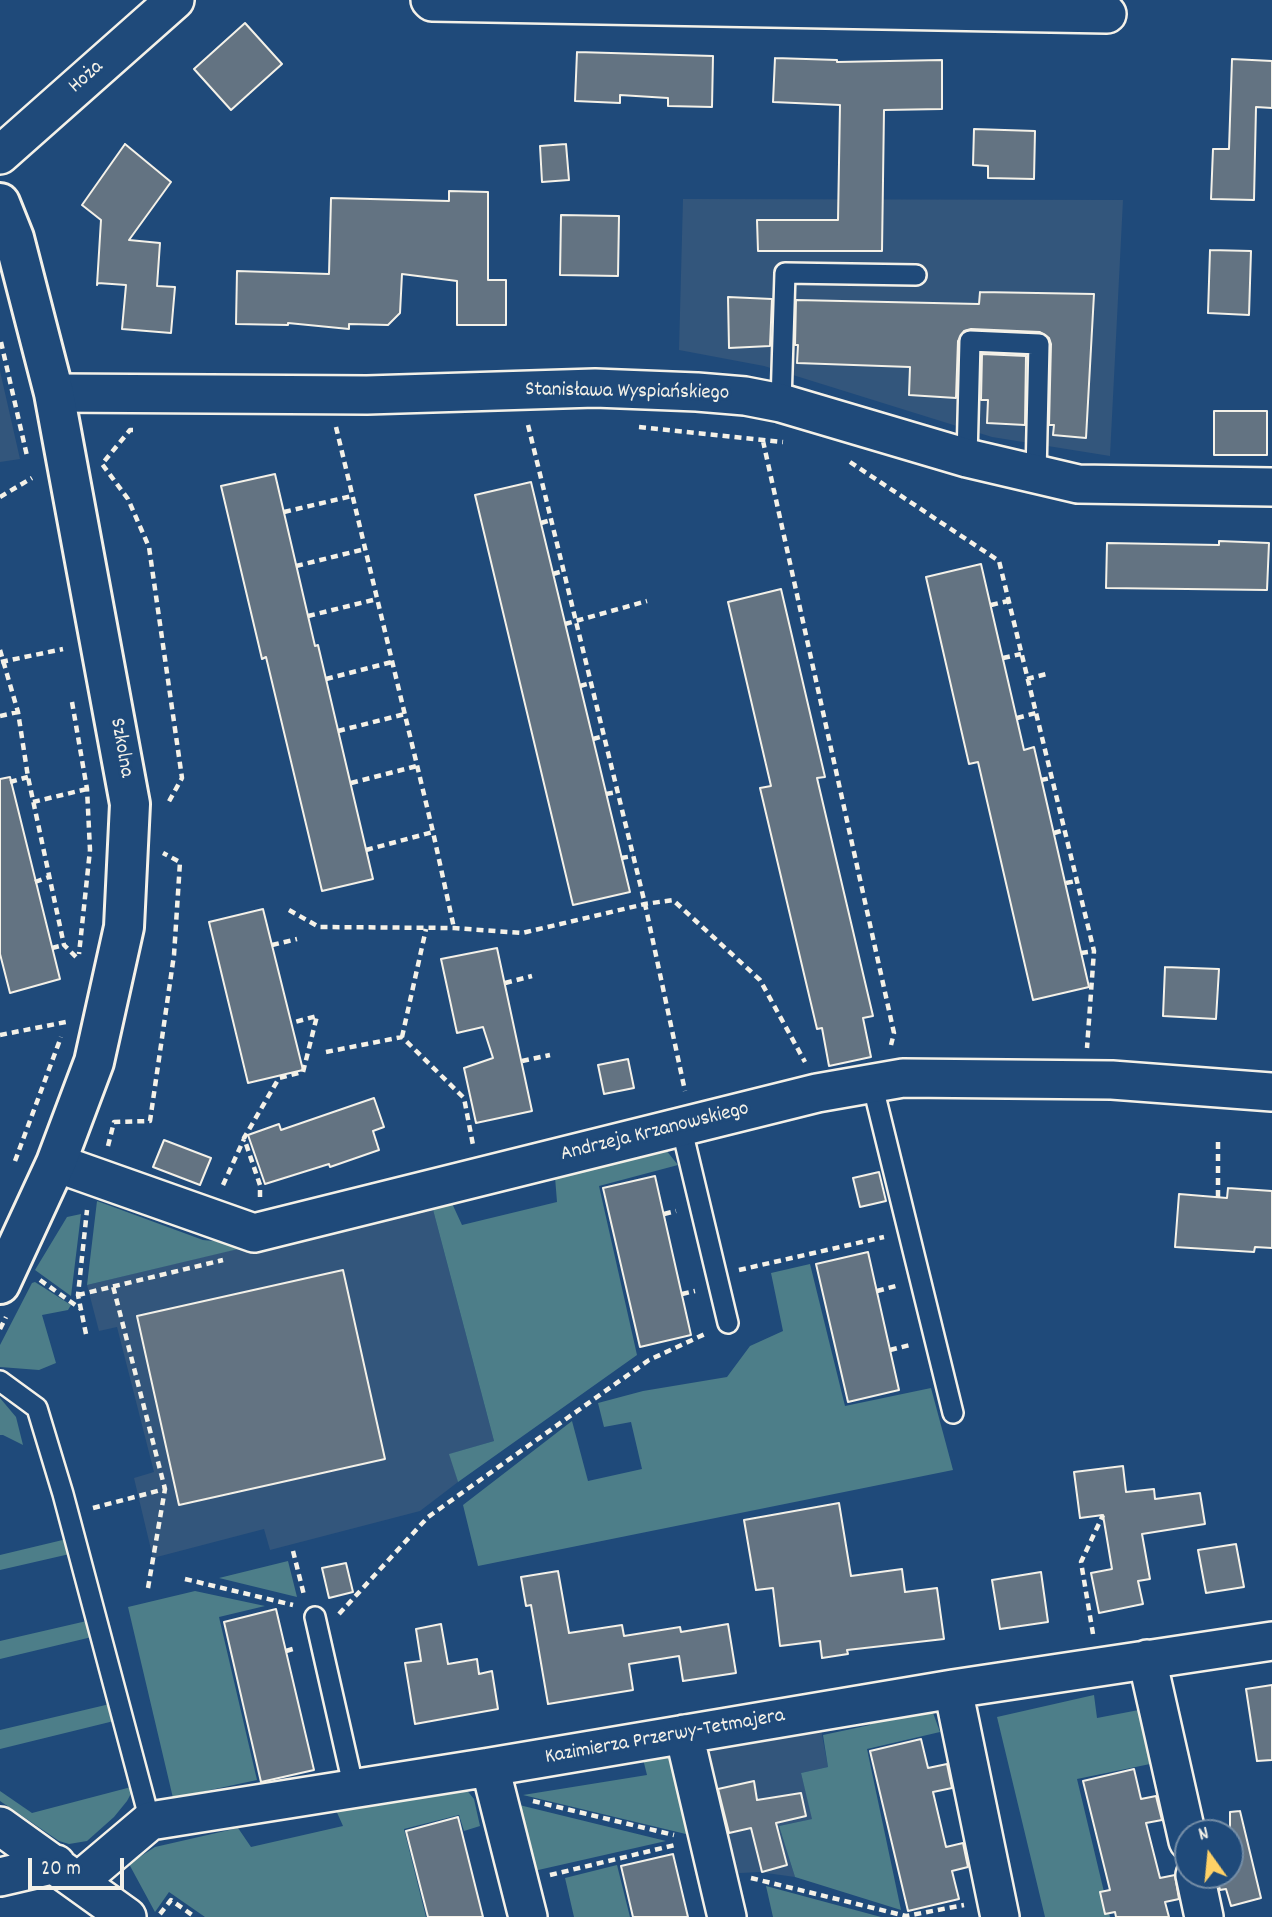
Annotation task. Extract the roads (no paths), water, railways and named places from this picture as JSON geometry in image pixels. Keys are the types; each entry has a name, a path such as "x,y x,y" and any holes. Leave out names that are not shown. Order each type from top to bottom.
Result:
{"street":[{"name":"Hoża","path":"0,155 175,0"},
{"path":"430,0 1107,14"},
{"name":"Szkolna","path":"0,203 14,238 54,393 130,804 124,927 94,1062 56,1163 0,1284"},
{"name":"Stanisława Wyspiańskiego","path":"54,393 367,395 595,388 697,392 745,396 781,403 967,458 1078,484 1272,488"},
{"name":"Andrzeja Krzanowskiego","path":"56,1163 254,1233 683,1109 817,1093 903,1077 1112,1080 1272,1092"},
{"name":"Kazimierza Przerwy-Tetmajera","path":"150,1821 354,1789 492,1779 684,1734 953,1689 1272,1641"},
{"path":"1147,1660 1183,1819"},
{"path":"953,1689 998,1908"},
{"path":"684,1734 702,1839 718,1881 727,1917"},
{"path":"492,1779 523,1900"},
{"path":"0,1877 68,1872 150,1821"},
{"path":"0,1826 68,1872 127,1917"},
{"path":"1198,1889 1204,1917"}],"lane":[{"path":"781,403 785,273 916,275"},
{"path":"967,458 970,341 1039,344 1036,474"},
{"path":"872,1083 953,1413"},
{"path":"683,1109 729,1323"},
{"path":"0,1381 37,1408 150,1821"},
{"path":"311,1613 354,1789"}]}
